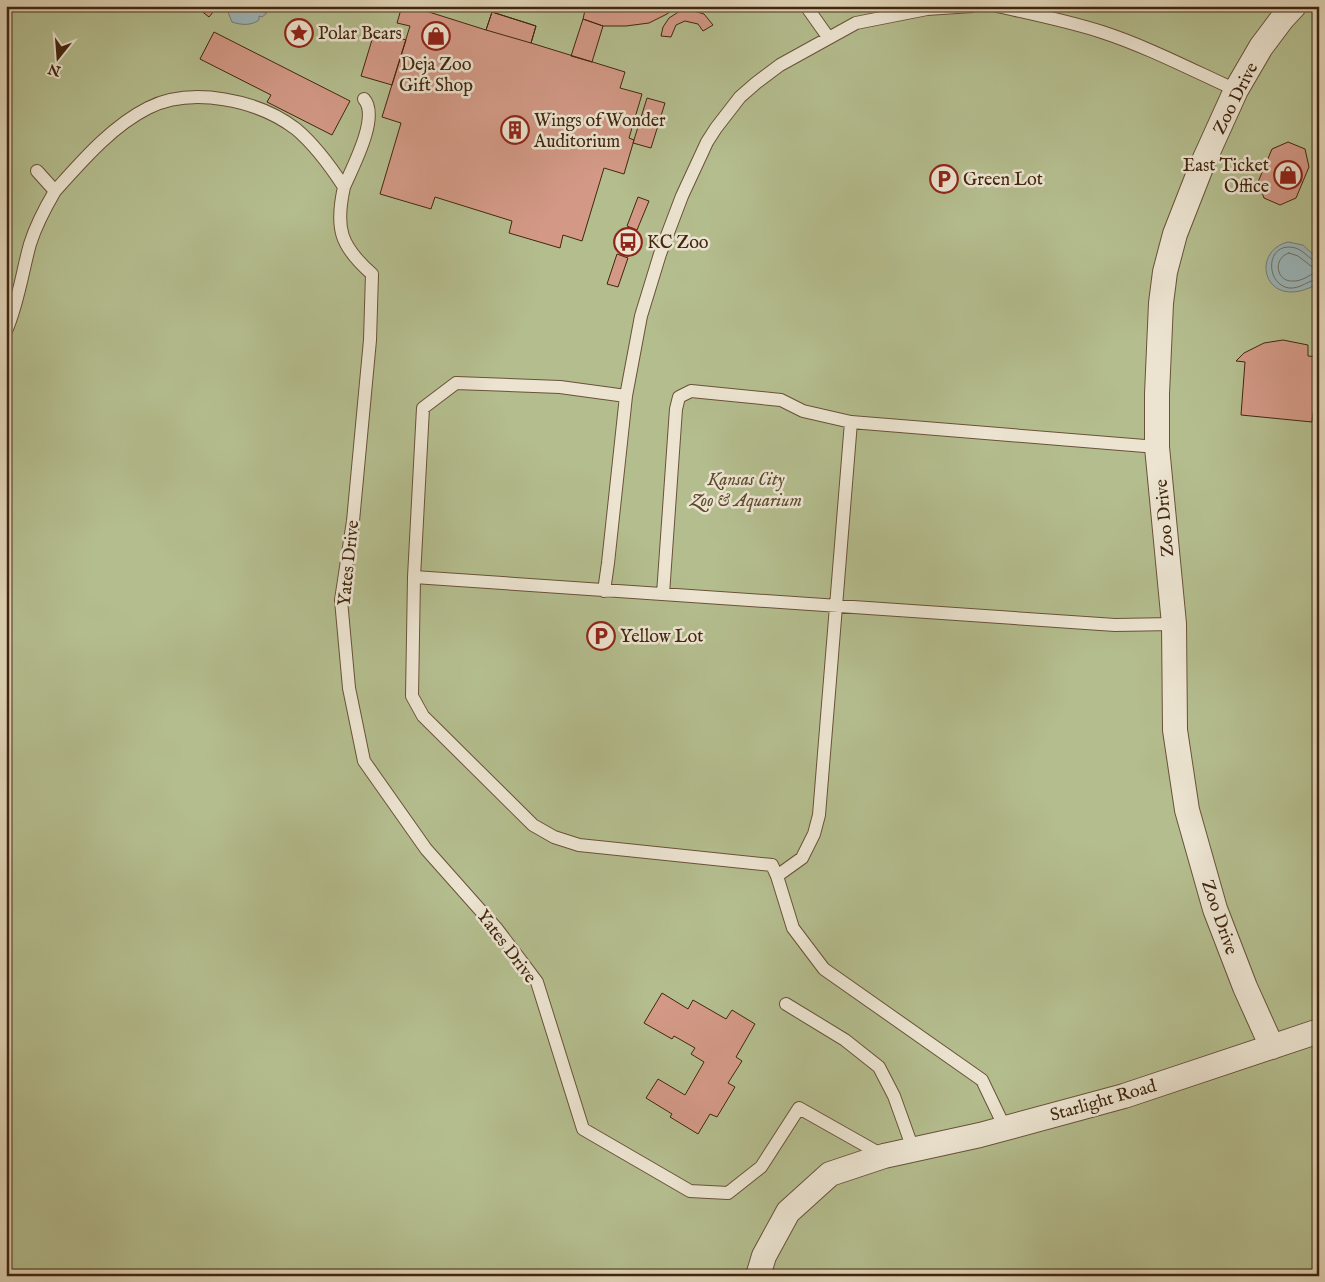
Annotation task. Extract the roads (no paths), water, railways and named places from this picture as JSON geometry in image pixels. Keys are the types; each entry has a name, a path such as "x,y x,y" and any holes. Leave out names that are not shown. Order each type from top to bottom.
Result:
{"street":[{"name":"Zoo Drive","path":"1272,1047 1245,987 1215,909 1186,810 1175,730 1174,624 1158,447 1156,394 1161,302 1165,272 1175,234 1202,165 1236,90 1261,47 1282,18 1294,6"},
{"name":"Starlight Road","path":"884,1156 1005,1128 1124,1096 1319,1031"},
{"path":"758,1276 764,1256 788,1212 830,1174 884,1156"}],"lane":[{"path":"806,6 828,37"},
{"path":"604,590 626,396 641,316 650,285 682,196 707,142 740,97 756,83 780,65 828,37 856,23 926,9 972,6"},
{"path":"997,6 1103,32 1146,49 1236,90"},
{"path":"6,331 30,244 38,222 55,190 117,129 145,110 160,103 176,99 224,100 250,105 295,129 331,168 344,187"},
{"path":"344,187 368,129 370,110 364,99"},
{"path":"38,171 55,190"},
{"name":"Yates Drive","path":"344,187 339,208 342,236 359,262 372,274 368,359 353,521 341,600 349,688 364,761 426,849 497,929 537,982 583,1129 690,1191 728,1193 761,1167 799,1108 884,1156"},
{"path":"626,396 560,387 456,383 423,408 414,577 412,696 423,716 533,825 554,837 579,845 772,866 777,876 793,928 824,969 982,1080 1005,1128"},
{"path":"663,594 676,409 679,397 691,391 781,400 803,411 851,422 1158,447"},
{"path":"777,876 802,858 814,834 819,816 851,422"},
{"path":"414,577 1115,626 1174,624"},
{"path":"786,1004 845,1040 879,1067 894,1096 913,1149"}],"water":[{"path":"224,6 266,6 263,12 267,13 262,17 259,16 259,20 253,23 239,24 232,22 228,12 222,9"},
{"path":"1288,242 1303,245 1319,260 1319,283 1301,291 1286,292 1275,287 1268,278 1266,268 1268,257 1276,248"}],"place":[{"name":"Polar Bears","path":"299,33"},
{"name":"Deja Zoo Gift Shop","path":"436,36"},
{"name":"Wings of Wonder Auditorium","path":"515,130"},
{"name":"East Ticket Office","path":"1288,175"},
{"name":"Green Lot","path":"944,179"},
{"name":"KC Zoo","path":"628,242"},
{"name":"Yellow Lot","path":"601,636"}],"park label":[{"name":"Kansas City Zoo & Aquarium","path":"746,489"}]}
